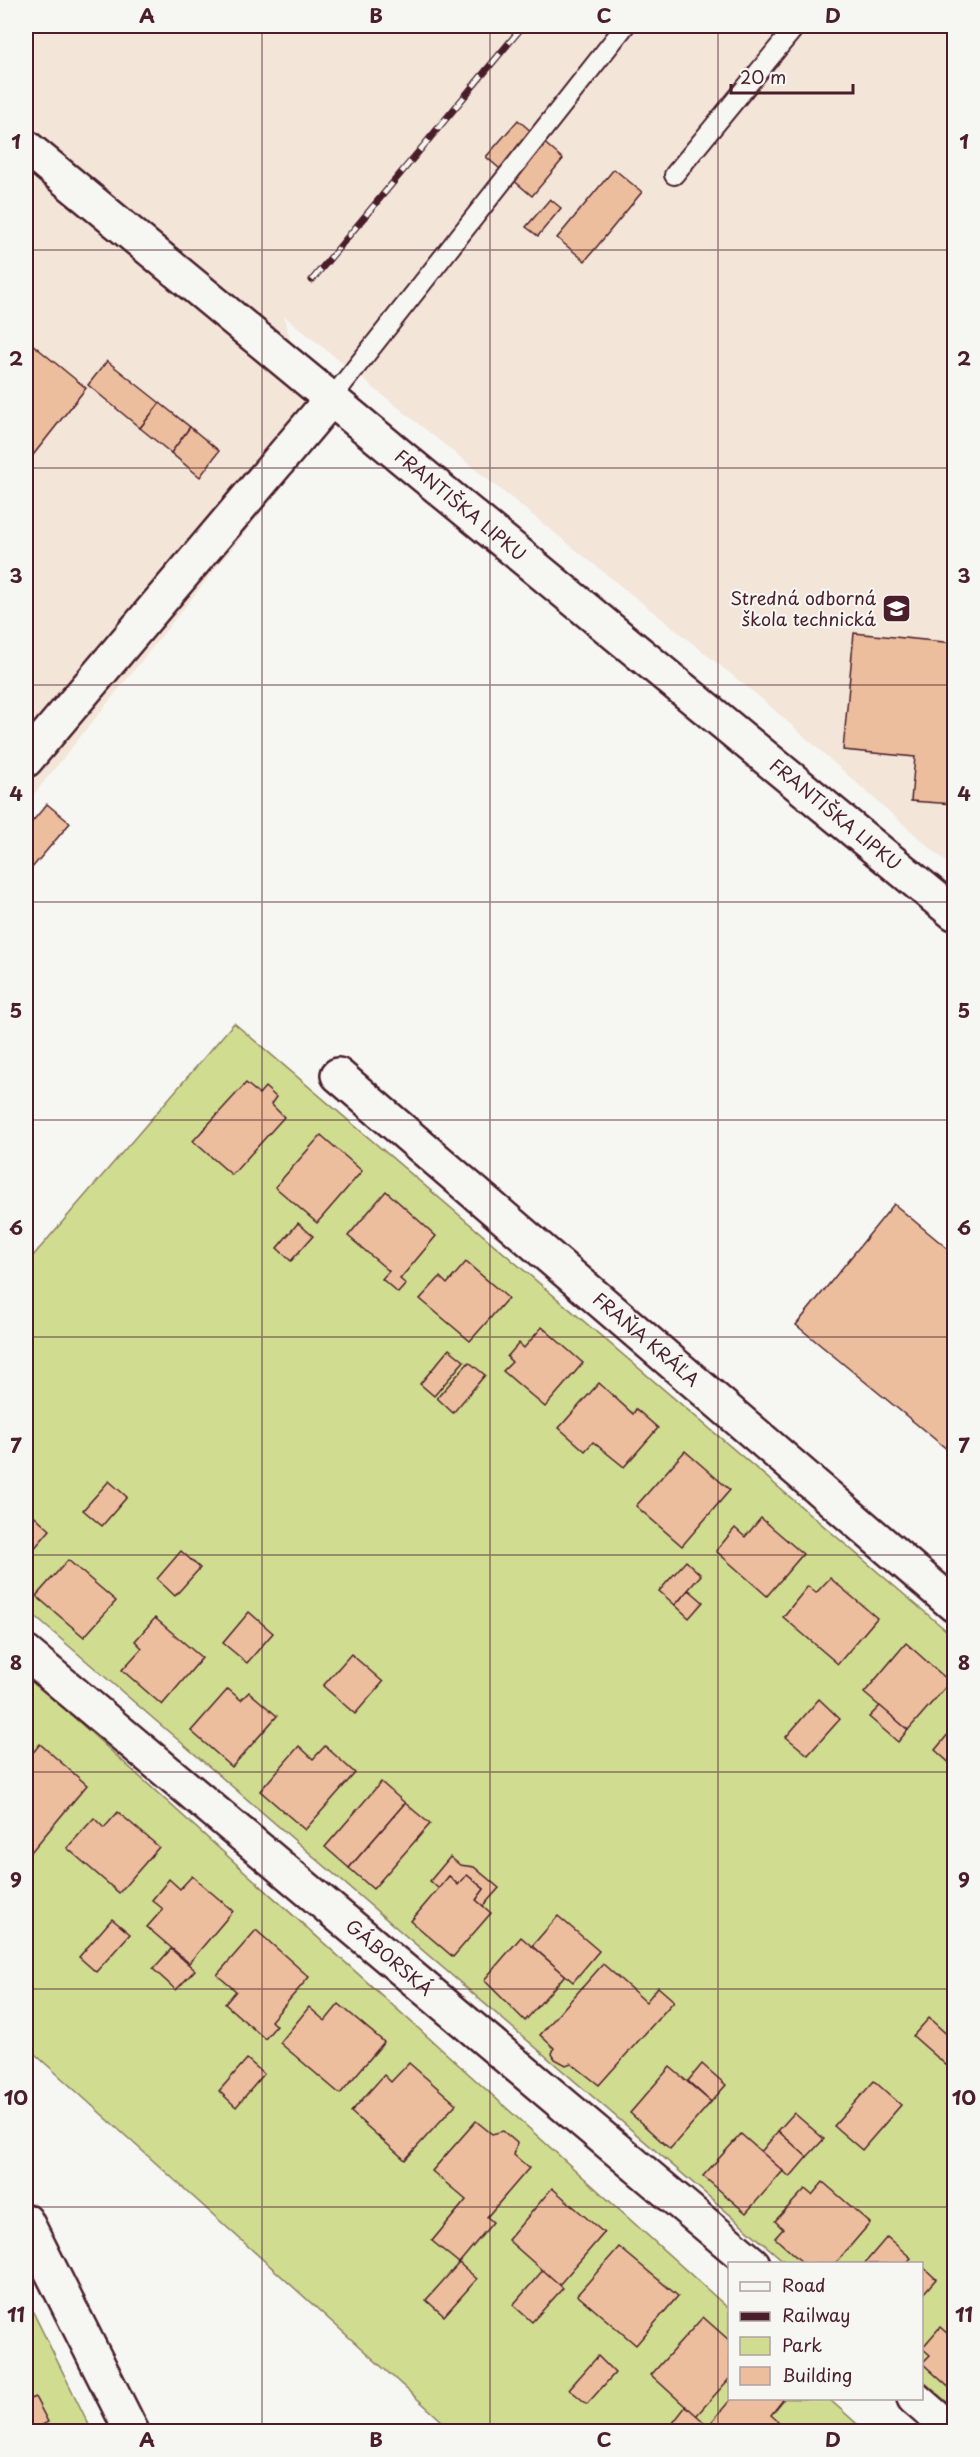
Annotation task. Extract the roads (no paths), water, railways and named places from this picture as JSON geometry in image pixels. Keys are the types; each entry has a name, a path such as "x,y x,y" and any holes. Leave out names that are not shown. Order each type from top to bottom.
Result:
{"street":[{"name":"FRANTIŠKA LIPKU","path":"26,147 954,913"},
{"path":"26,760 331,399"},
{"name":"FRAŇA KRÁĽA","path":"338,1075 954,1605"},
{"name":"GÁBORSKÁ","path":"26,1653 751,2262"},
{"path":"26,2221 132,2432"},
{"path":"916,2400 953,2432"}],"lane":[{"path":"331,399 625,26"},
{"path":"674,176 796,26"}],"railway":[{"path":"312,280 523,26"}],"place":[{"name":"Stredná odborná škola technická","path":"897,609"}]}
